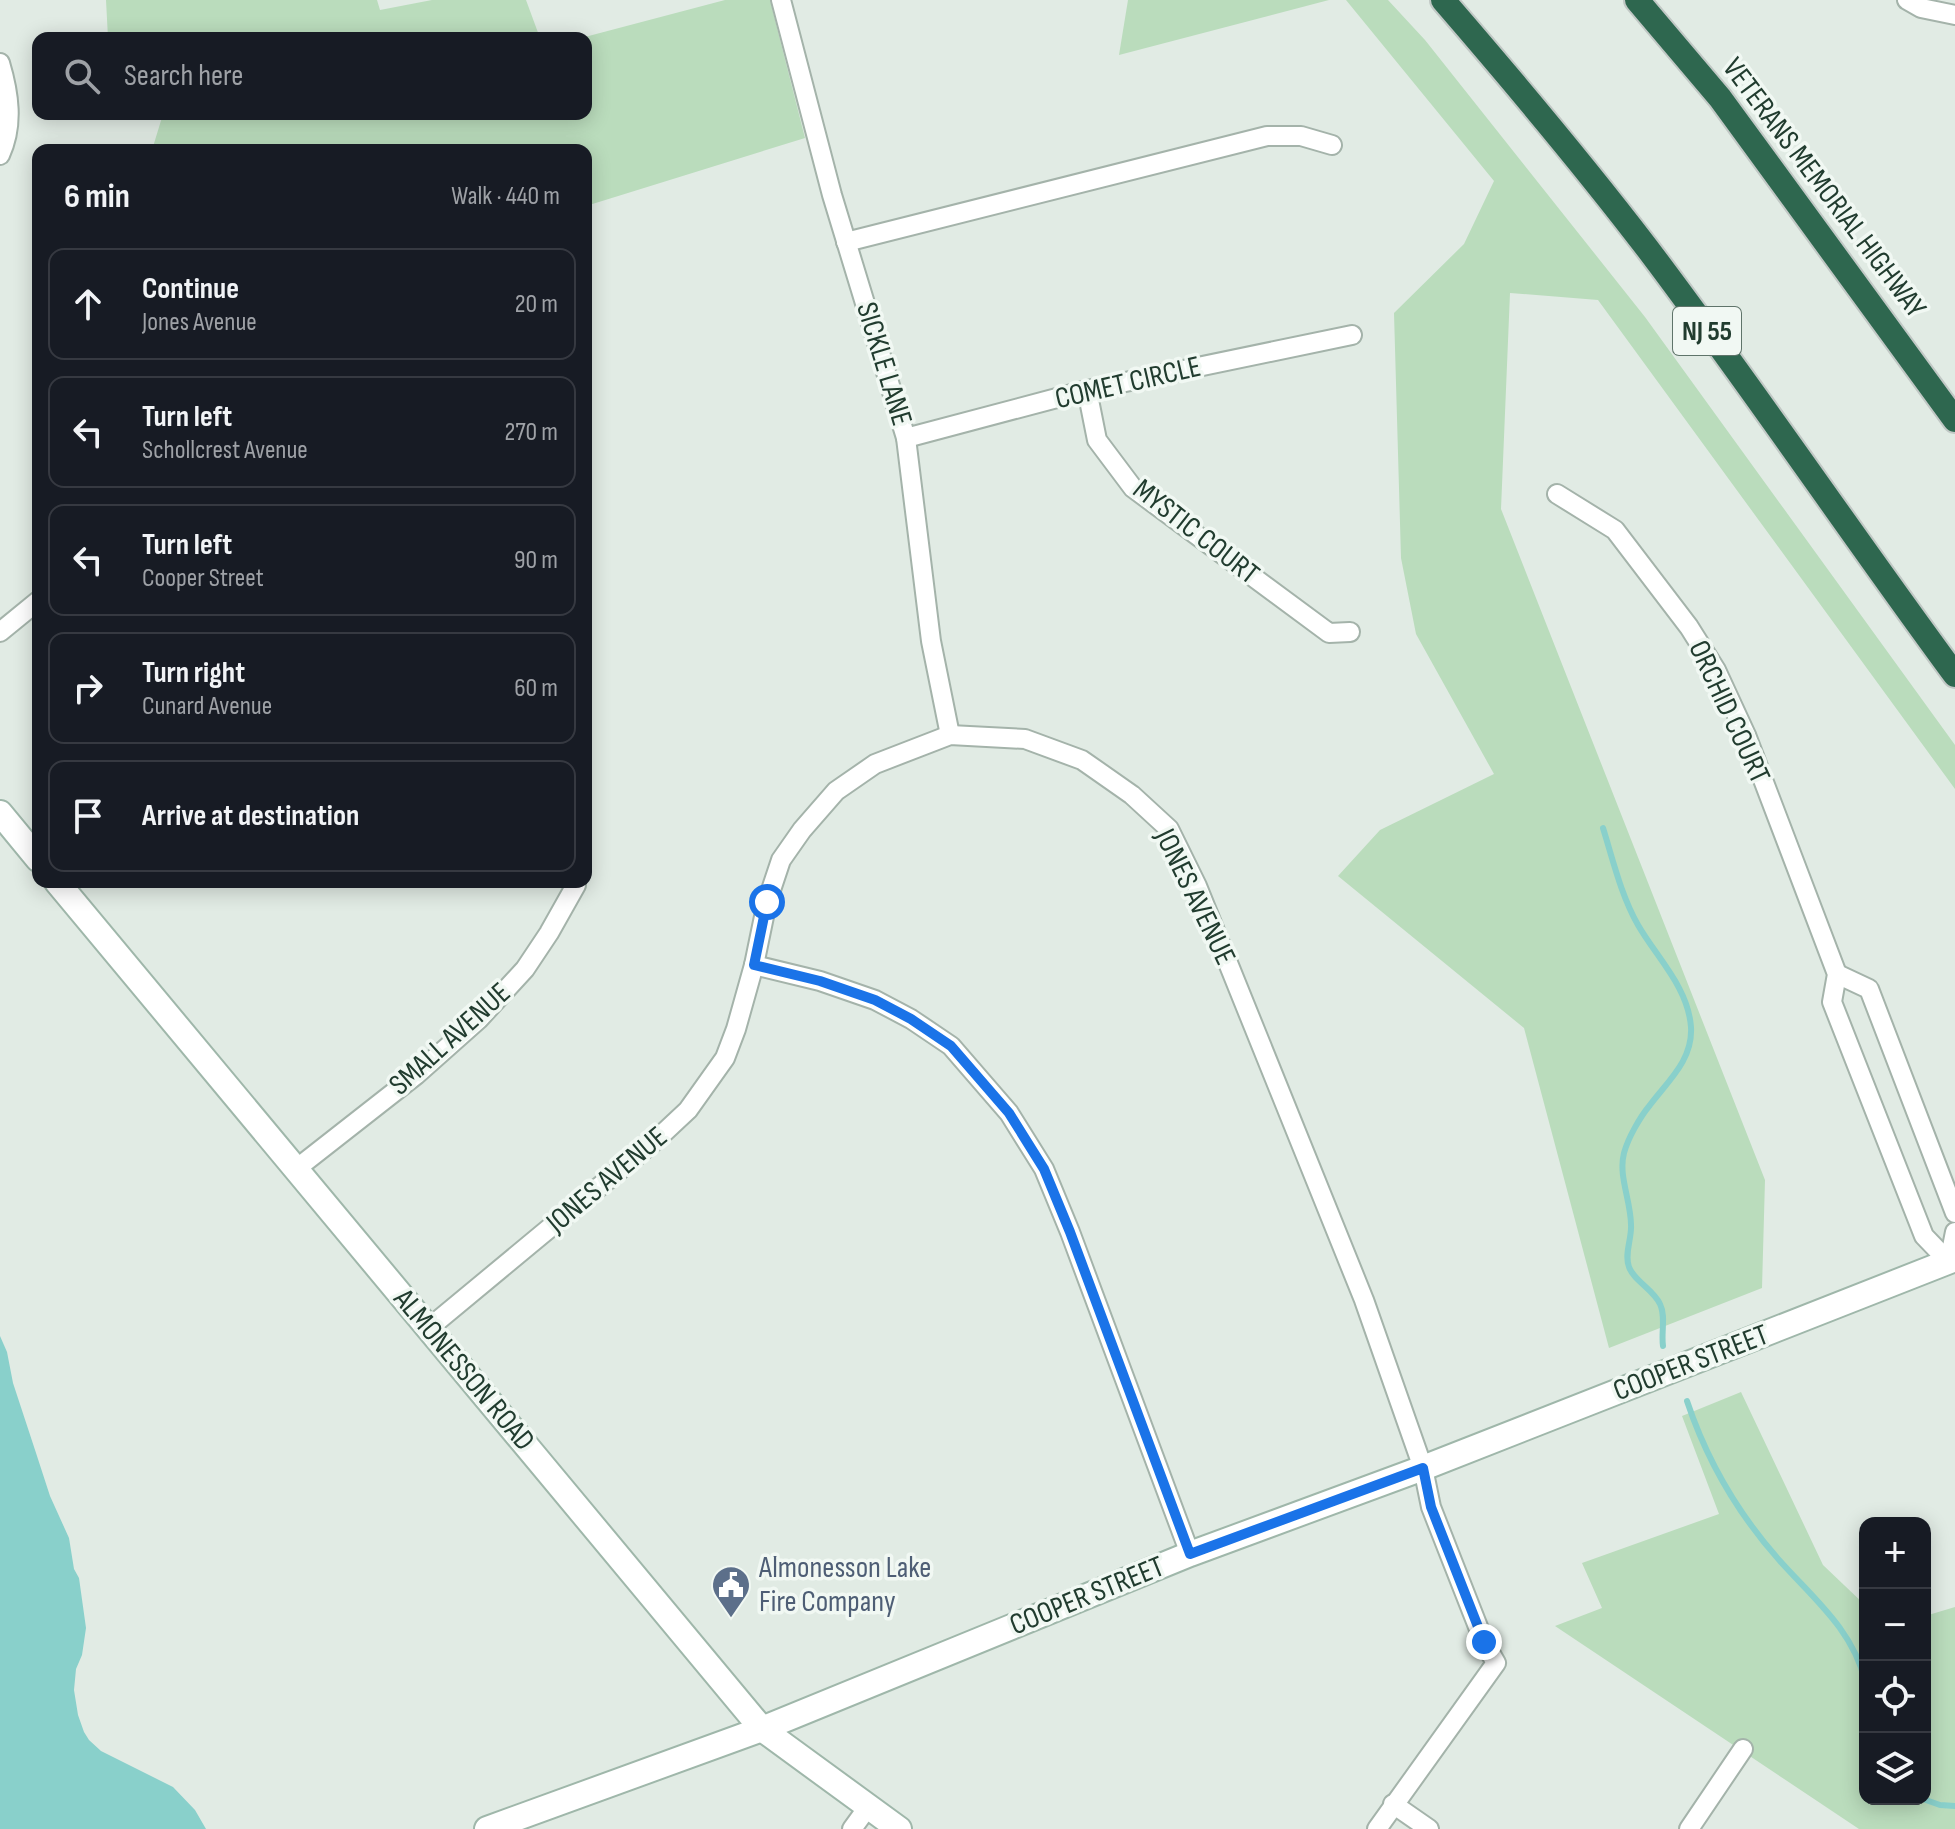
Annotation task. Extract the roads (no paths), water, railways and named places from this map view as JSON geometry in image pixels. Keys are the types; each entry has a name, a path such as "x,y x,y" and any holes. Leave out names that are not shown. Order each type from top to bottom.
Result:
{"highway":[{"name":"NJ 55","path":"1443,0 1524,93 1647,248 1955,675"},
{"name":"VETERANS MEMORIAL HIGHWAY","path":"1637,0 1720,98 1955,420"}],"main road":[{"path":"0,813 32,852"},
{"name":"ALMONESSON ROAD","path":"67,888 296,1169 762,1729 899,1829"},
{"name":"COOPER STREET","path":"487,1829 762,1729 1190,1554 1423,1468 1952,1260"}],"street":[{"name":"SICKLE LANE","path":"781,0 846,242 906,438 931,641 950,735"},
{"path":"1907,0 1921,8 1955,15"},
{"path":"0,63 10,109 6,143 0,155"},
{"path":"846,242 1267,136 1301,136 1332,145"},
{"name":"COMET CIRCLE","path":"906,438 1087,390 1352,335"},
{"name":"MYSTIC COURT","path":"1087,390 1097,440 1133,488 1329,633 1350,632"},
{"name":"ORCHID COURT","path":"1557,494 1615,530 1689,627 1716,670 1746,735 1837,974 1832,1002 1924,1236 1952,1260"},
{"path":"0,632 32,606"},
{"name":"JONES AVENUE","path":"429,1328 688,1110 725,1058 736,1029 767,902 781,860 836,791 875,764 950,735 1025,739 1082,760 1132,795 1169,829 1197,886 1364,1300 1423,1468 1431,1507 1484,1642 1496,1663 1393,1804"},
{"name":"SMALL AVENUE","path":"296,1169 416,1075 479,1019 525,969 574,888"},
{"path":"754,965 820,981 861,995 911,1019 951,1046 1009,1113 1044,1169 1070,1232 1190,1554"},
{"path":"1837,974 1869,989 1955,1213"},
{"path":"1952,1260 1955,1232"},
{"path":"1689,1829 1743,1749"},
{"path":"1377,1829 1393,1804 1429,1829"},
{"path":"852,1829 868,1807"}],"water":[{"path":"0,1336 50,1496 69,1538 74,1569 79,1578 86,1628 74,1690 84,1732 101,1751 173,1787 195,1810 206,1829 0,1829"}],"waterway":[{"path":"1603,828 1627,902 1638,925 1678,986 1689,1012 1691,1027 1691,1039 1684,1060 1638,1122 1626,1147 1623,1162 1631,1225 1628,1262 1631,1272 1660,1304 1663,1346"},
{"path":"1687,1401 1704,1445 1737,1506 1780,1561 1842,1630 1859,1663"},
{"path":"1931,1802 1955,1806"}],"place":[{"name":"Almonesson Lake Fire Company","path":"731,1619"}]}
